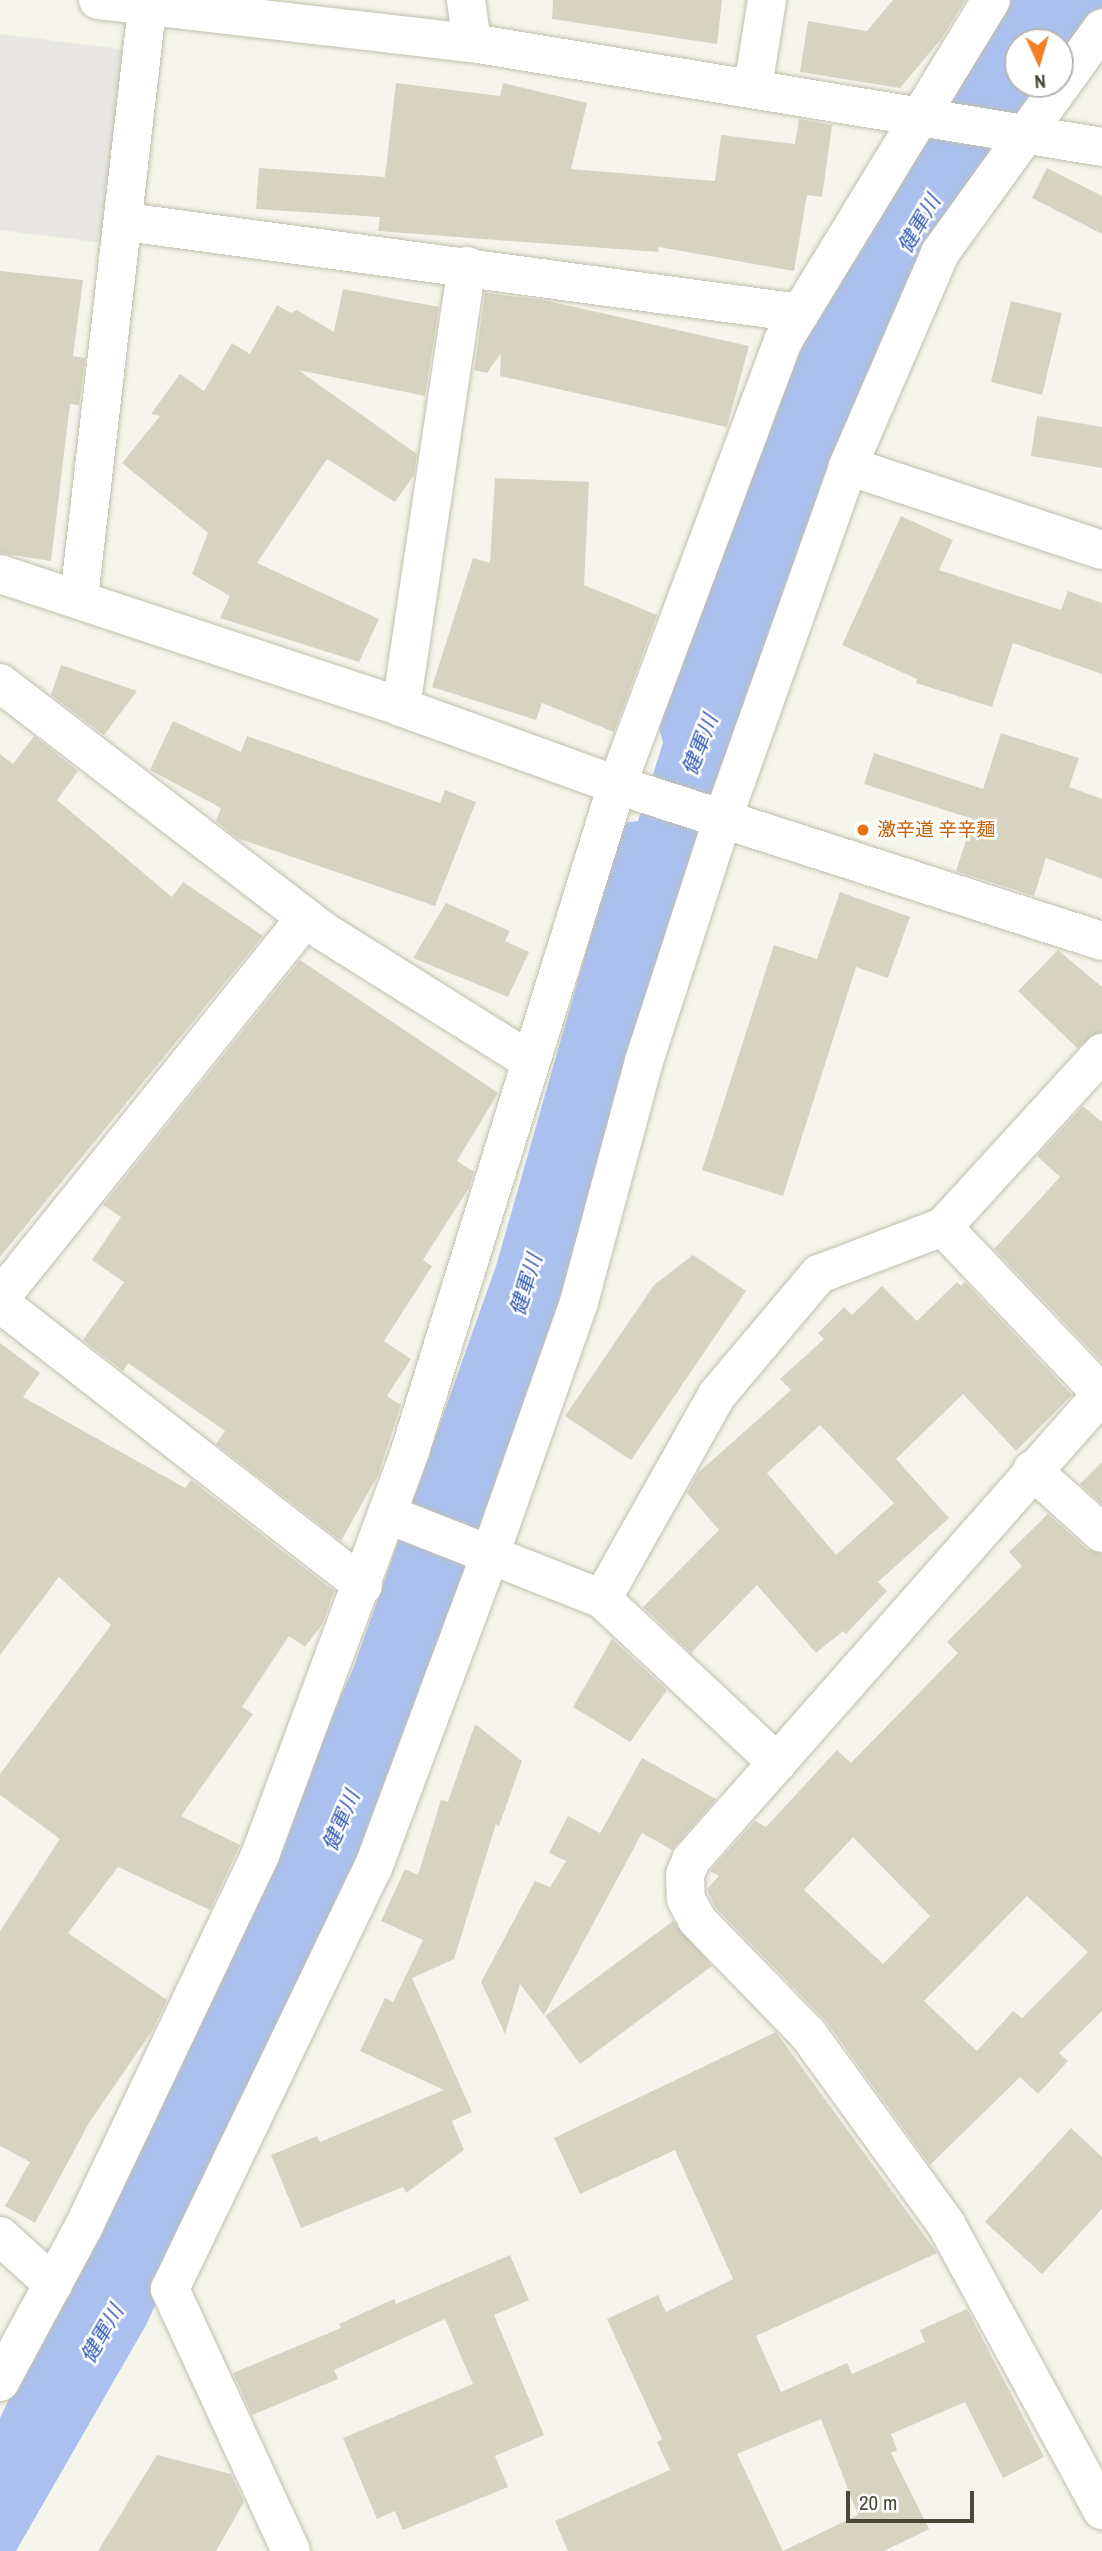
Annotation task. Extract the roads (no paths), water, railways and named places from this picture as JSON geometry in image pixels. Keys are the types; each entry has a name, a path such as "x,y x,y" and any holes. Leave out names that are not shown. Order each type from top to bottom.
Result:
{"street":[{"path":"98,0 148,3 472,43 920,114 1102,147"},
{"path":"466,0 472,43"},
{"path":"753,87 767,0"},
{"path":"0,2382 53,2284 260,1855 389,1515 481,1232 529,1060 617,785 783,341 991,0"},
{"path":"79,598 126,222 148,3"},
{"path":"291,2551 170,2289 373,1868 484,1552 579,1302 644,1061 723,818 848,466 940,253 1102,28"},
{"path":"126,222 800,313"},
{"path":"401,707 467,266"},
{"path":"848,466 1102,551"},
{"path":"0,574 401,707 617,785 1102,941"},
{"path":"0,683 306,918 529,1060"},
{"path":"306,918 0,1300 363,1586"},
{"path":"602,1599 717,1395 819,1274 943,1227 1101,1056"},
{"path":"943,1227 1102,1394 1032,1470 691,1860 685,1875 687,1899 697,1920 808,2034 946,2224 1102,2510"},
{"path":"1032,1470 1102,1533"},
{"path":"389,1515 602,1599 777,1763"},
{"path":"0,2236 53,2284"}],"water":[{"name":"健軍川","path":"1005,0 1102,0 1102,9 1074,44 1074,28 1004,28 1004,98 1032,98 938,237 576,1273 363,1856 146,2325 16,2551 0,2551 0,2418 253,1895 353,1669 496,1266 623,823 638,821 663,743 659,728 665,698 798,355 851,253"}],"place":[{"name":"激辛道 辛辛麺","path":"863,830"}]}
